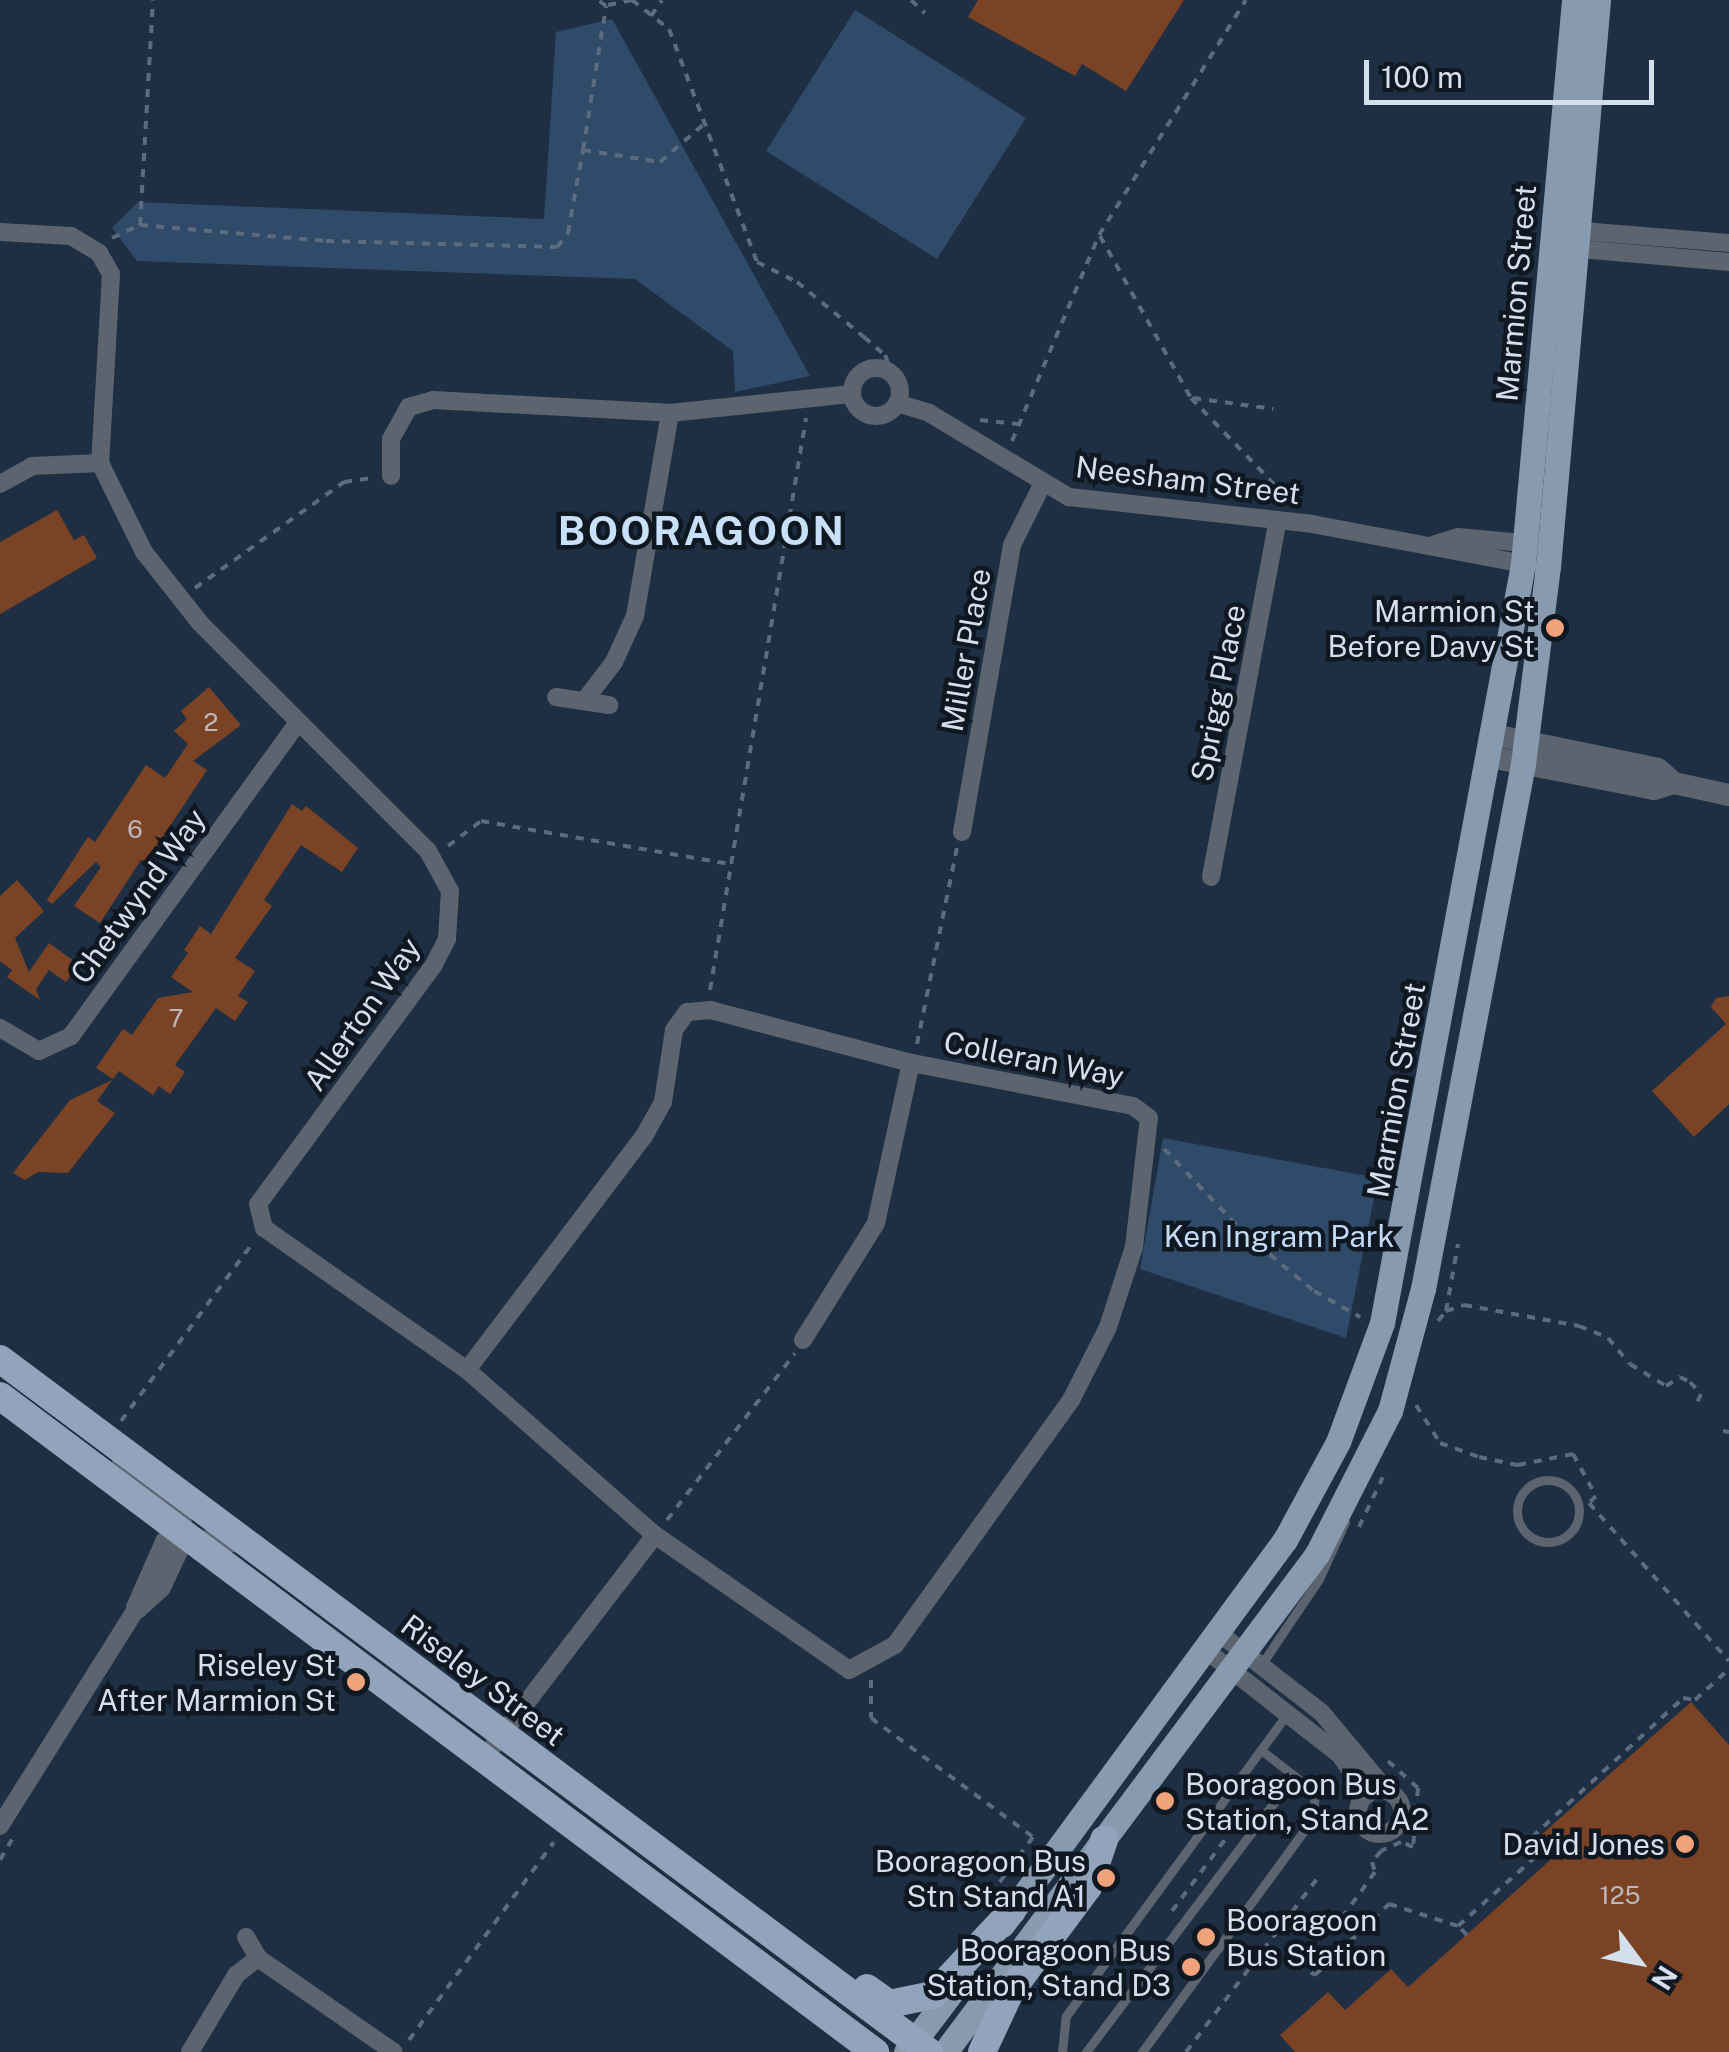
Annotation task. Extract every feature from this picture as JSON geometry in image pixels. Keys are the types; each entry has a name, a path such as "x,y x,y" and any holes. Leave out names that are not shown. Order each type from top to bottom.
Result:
{"highway":[{"name":"Riseley Street","path":"0,1358 118,1434 243,1541 916,2048"},
{"name":"Riseley Street","path":"0,1396 183,1538 875,2052"},
{"path":"982,2052 1010,1992 1088,1887 1104,1840"},
{"path":"751,1920 790,1930 889,2004 934,1995 1012,1911"}],"main road":[{"name":"Marmion Street","path":"1566,239 1574,0"},
{"name":"Marmion Street","path":"945,2052 1104,1840 1245,1662 1350,1500 1384,1427 1423,1289 1524,752 1536,555 1566,239 1598,0"},
{"name":"Marmion Street","path":"916,2048 1012,1911 1213,1642 1312,1494 1370,1362 1400,1247 1492,746 1536,555"}],"street":[{"path":"0,232 71,236 99,253"},
{"path":"1566,239 1729,243"},
{"path":"1566,239 1729,262"},
{"name":"Allerton Way","path":"99,253 111,274 100,463 144,552 298,722 432,858 450,891 447,939 258,1204 264,1228"},
{"name":"Neesham Street","path":"892,374 880,368 862,372 852,394 856,406 871,416 897,404 929,413 1042,485 1070,497 1312,524 1536,555"},
{"path":"892,374 899,386 897,404"},
{"name":"Neesham Street","path":"391,476 391,440 410,407 433,400 670,413 852,394"},
{"path":"584,701 614,662 634,616 670,413"},
{"path":"0,484 32,466 100,463"},
{"name":"Miller Place","path":"962,832 1012,545 1042,485"},
{"name":"Sprigg Place","path":"1211,876 1278,520"},
{"path":"556,696 609,704"},
{"name":"Chetwynd Way","path":"0,1028 39,1051 71,1036 298,722"},
{"path":"1492,746 1658,769 1674,783 1729,795"},
{"path":"467,1370 644,1136 663,1102 674,1030 688,1012 711,1010"},
{"name":"Colleran Way","path":"711,1010 911,1063 1134,1106 1149,1118 1151,1138"},
{"path":"802,1340 876,1222 911,1063"},
{"path":"264,1228 467,1370 655,1535 848,1670 895,1645 1070,1400 1108,1327 1134,1247 1151,1138"},
{"path":"118,1434 126,1470 180,1512 183,1538"},
{"path":"484,1758 655,1535"},
{"path":"0,1826 136,1608 166,1542 183,1538 243,1541"},
{"path":"1213,1642 1245,1662 1347,1737 1402,1813 1384,1834 1370,1832 1360,1822 1366,1794 1340,1755 1288,1713 1245,1662"},
{"path":"1366,1794 1387,1791"},
{"path":"246,1937 258,1958 398,2052"},
{"path":"190,2052 236,1974 258,1958"}],"lane":[{"path":"1540,1480 1566,1485 1578,1501 1578,1521 1559,1540 1532,1538 1520,1524 1522,1494 1540,1480"},
{"path":"1062,2052 1066,2016 1288,1713"},
{"path":"1142,2052 1313,1818 1315,1792 1262,1750"},
{"path":"1086,2052 1294,1776"}],"path":[{"path":"140,225 153,0"},
{"path":"598,0 606,6 632,0 669,29 756,262 797,282 886,355 892,374"},
{"path":"651,16 662,0"},
{"path":"910,0 925,13"},
{"path":"1003,461 1099,235 1246,0"},
{"path":"99,253 140,225 326,240 557,247 568,233 606,6"},
{"path":"583,150 660,162 703,125"},
{"path":"1099,235 1190,398 1312,524"},
{"path":"711,1010 709,983 733,864 810,397"},
{"path":"1190,398 1273,409"},
{"path":"954,430 968,419 1019,424"},
{"path":"182,598 344,482 391,476"},
{"path":"432,858 481,821 733,864"},
{"path":"911,1063 962,832"},
{"path":"1151,1138 1245,1234 1356,1316"},
{"path":"118,1434 264,1228"},
{"path":"1446,1311 1464,1306 1579,1326 1608,1338 1630,1364 1666,1386 1680,1377 1690,1382 1701,1394 1695,1407"},
{"path":"655,1535 802,1340"},
{"path":"1416,1392 1424,1426 1453,1449 1518,1465 1574,1454 1596,1496 1588,1503 1729,1661"},
{"path":"871,1660 871,1718 1034,1836 977,1912"},
{"path":"1458,1926 1544,1849 1532,1836 1683,1698 1695,1700 1729,1669"},
{"path":"398,2052 559,1835"},
{"path":"1186,2052 1320,1875"},
{"path":"1298,1963 1315,1976 1389,1904 1458,1926 1467,1935"}],"green space":[{"path":"855,10 1026,118 937,259 766,151"},
{"path":"612,19 810,376 735,392 733,351 635,279 137,261 112,228 138,202 544,219 556,32"},
{"name":"Ken Ingram Park","path":"1163,1138 1378,1178 1346,1338 1140,1269"}],"building":[{"path":"978,0 1184,0 1126,91 1082,64 1075,76 968,17"},
{"path":"57,510 74,540 84,535 97,558 0,614 0,542"},
{"path":"209,687 241,725 193,761 207,770 147,861 141,860 100,923 74,906 101,867 96,862 52,904 47,900 88,837 95,842 146,765 165,778 188,744 174,731 187,719 181,711"},
{"path":"292,804 302,811 306,806 358,848 342,872 301,845 264,900 272,906 235,958 255,971 238,996 248,1002 235,1021 216,1008 175,1065 185,1072 170,1094 159,1086 153,1095 119,1071 113,1079 96,1068 123,1029 132,1035 158,998 193,992 171,977 188,953 184,950 200,926 211,934"},
{"path":"17,880 44,911 15,938 29,972 49,943 78,964 66,982 49,970 36,989 40,1000 7,977 12,970 0,961 0,896"},
{"path":"1729,996 1729,1104 1694,1137 1652,1091 1726,1024 1711,1007 1716,998"},
{"path":"112,1080 97,1101 115,1113 68,1173 38,1172 25,1180 13,1173 70,1100"},
{"path":"1691,1702 1729,1745 1729,2052 1295,2052 1280,2035 1328,1992 1345,2010 1391,1969 1408,1987 1557,1854 1540,1836"}],"place":[{"name":"Marmion St Before Davy St","path":"1555,628"},
{"name":"Riseley St After Marmion St","path":"356,1682"},
{"name":"Booragoon Bus Station, Stand A2","path":"1165,1801"},
{"name":"David Jones","path":"1685,1844"},
{"name":"Booragoon Bus Stn Stand A1","path":"1106,1878"},
{"name":"Booragoon Bus Station","path":"1206,1937"},
{"name":"Booragoon Bus Station, Stand D3","path":"1191,1967"}],"district":[{"name":"BOORAGOON","path":"702,531"}]}
